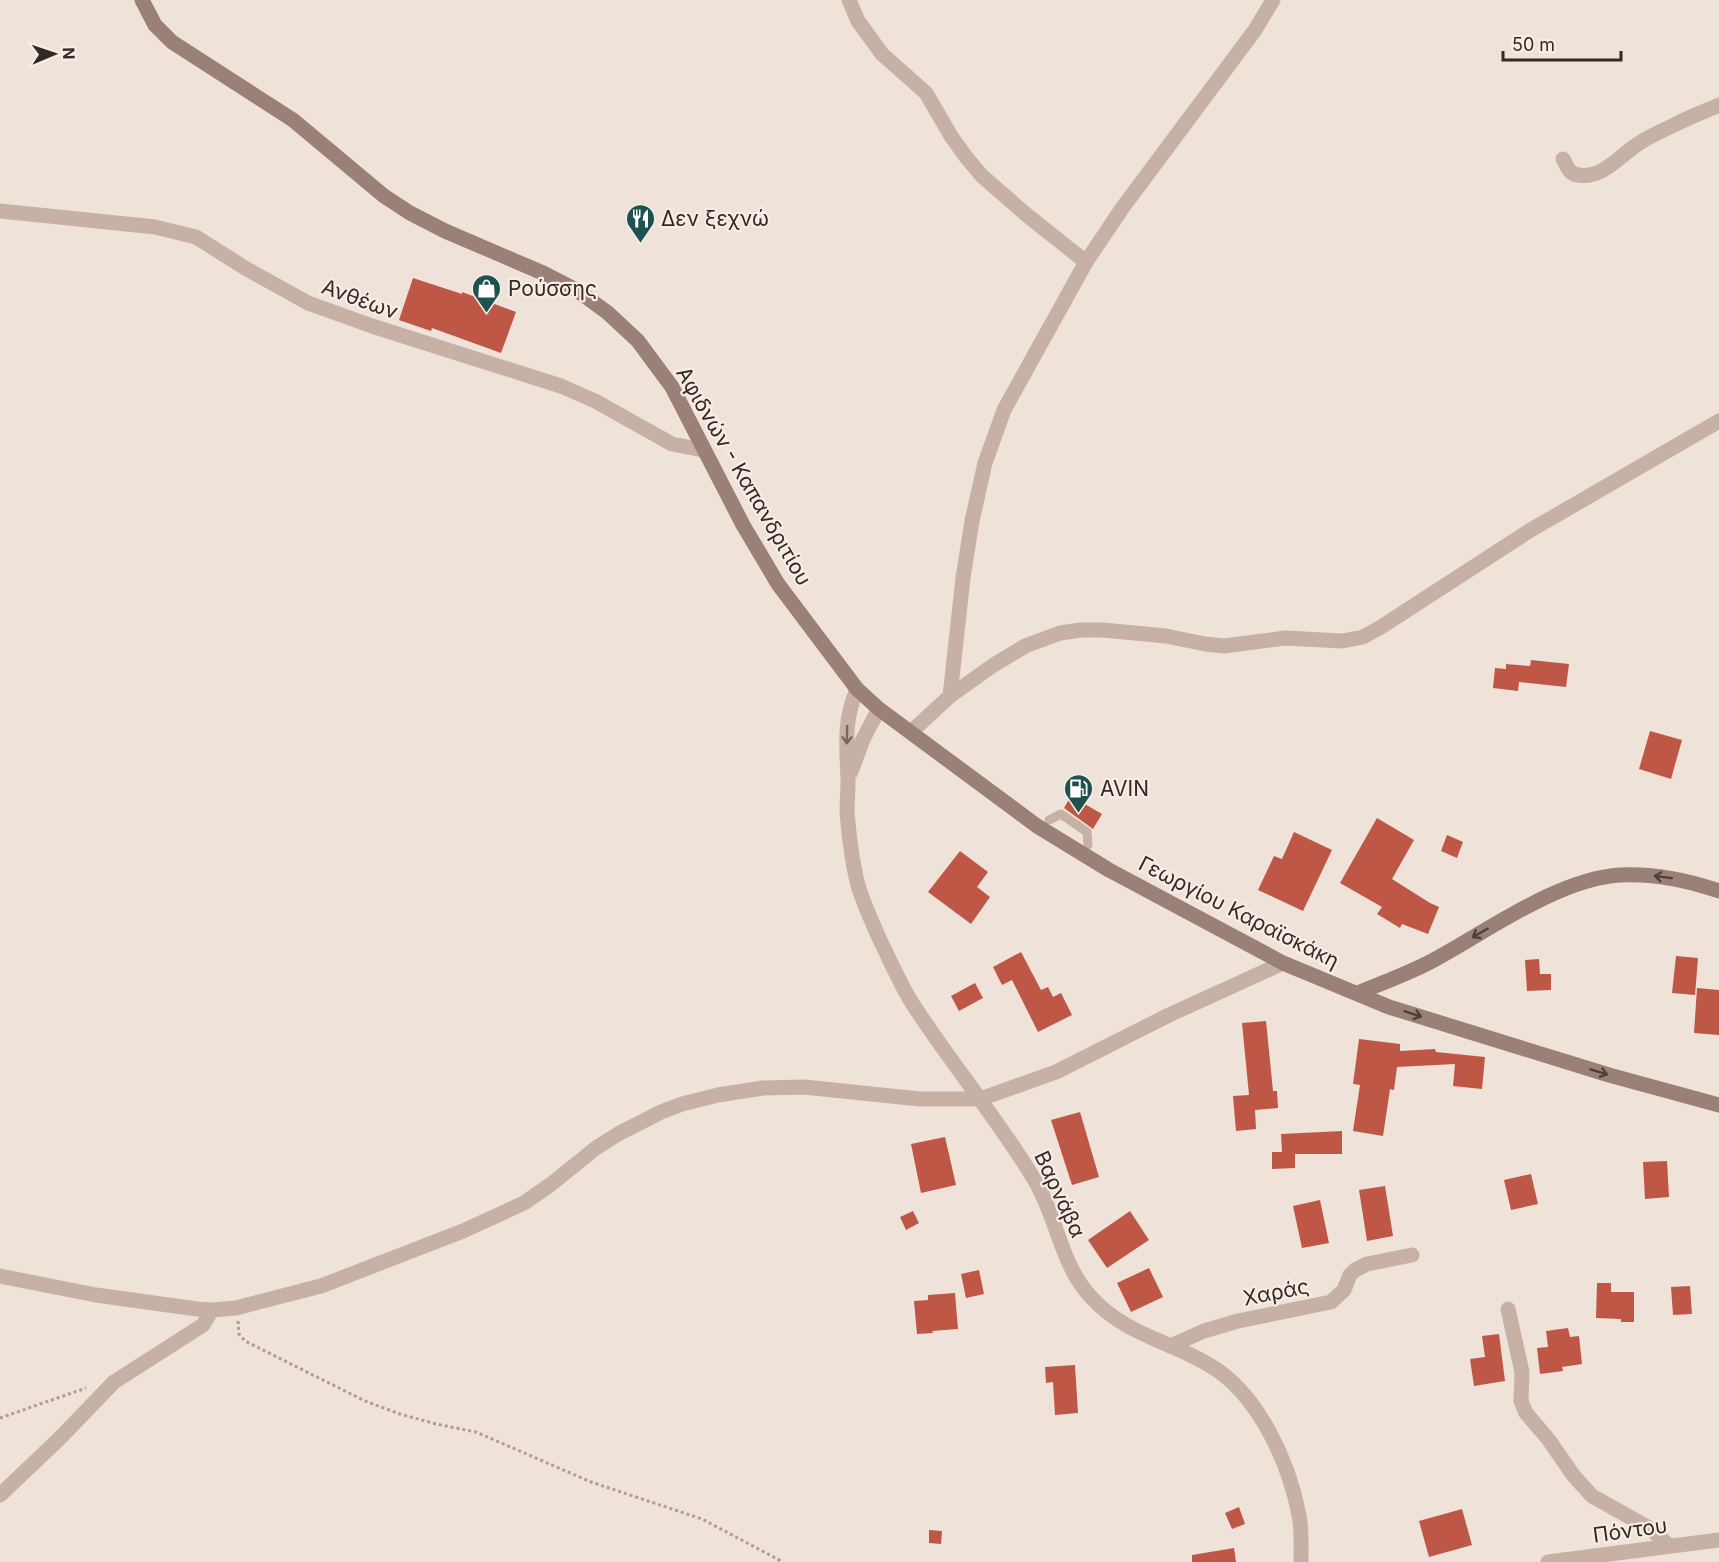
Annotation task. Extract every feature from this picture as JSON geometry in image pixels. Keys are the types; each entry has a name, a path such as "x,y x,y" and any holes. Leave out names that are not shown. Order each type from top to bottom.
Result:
{"main road":[{"name":"Αφιδνών - Καπανδριτίου","path":"142,0 155,25 172,42 293,120 384,195 410,213 578,291 608,313 638,341 672,387 743,525 778,584 857,689 879,709 911,732"},
{"name":"Γεωργίου Καραϊσκάκη","path":"911,732 1046,831 1109,870 1283,963 1389,1007 1609,1075 1719,1105"},
{"path":"1358,993 1428,963 1547,897 1596,879 1618,875 1645,875 1686,881 1719,891"}],"street":[{"path":"849,0 858,21 882,54 926,93 951,136 982,176 1086,262"},
{"path":"950,696 963,578 972,521 985,464 1004,410 1086,262 1123,207 1255,30 1273,0"},
{"path":"1563,159 1570,171 1576,175 1592,174 1619,160 1634,146 1673,125 1719,105"},
{"name":"Ανθέων","path":"0,211 155,227 196,237 245,268 308,303 392,333 561,386 595,401 672,444 704,450"},
{"path":"911,732 950,696 992,666 1025,646 1060,633 1102,630 1166,636 1224,646 1286,638 1342,641 1363,637 1529,531 1719,421"},
{"name":"Βαρνάβα","path":"857,689 850,705 846,734 849,831 858,885 896,974 912,1002 1014,1147 1037,1184 1070,1265 1089,1296 1118,1321 1136,1332 1212,1366 1230,1380 1248,1399 1278,1450 1291,1481 1300,1517 1301,1562"},
{"name":"Βαρνάβα","path":"848,784 863,739 879,709"},
{"path":"0,1276 96,1295 212,1310 236,1308 321,1286 463,1231 514,1208 550,1185 596,1148 618,1134 660,1112 682,1104 718,1095 763,1088 804,1087 920,1099 980,1099 1056,1072 1169,1015 1283,963"},
{"name":"Χαράς","path":"1170,1346 1204,1331 1238,1321 1331,1302 1344,1290 1350,1275 1355,1270 1366,1264 1412,1255"},
{"path":"1508,1309 1522,1372 1521,1401 1526,1413 1592,1496 1651,1529 1668,1545"},
{"path":"0,1495 114,1382 203,1325 212,1310"},
{"name":"Πόντου","path":"1548,1562 1719,1540"}],"lane":[{"path":"1049,820 1061,814 1087,832 1088,845"}],"path":[{"path":"236,1308 239,1334 246,1341 365,1401 400,1414 476,1432 591,1482 702,1519 783,1562"},
{"path":"0,1418 88,1388"}],"building":[{"path":"413,278 462,294 462,292 516,312 501,353 432,328 431,331 399,320"},
{"path":"1531,660 1569,664 1566,687 1519,682 1518,691 1493,688 1495,668 1506,669 1506,664 1530,666"},
{"path":"1650,731 1682,740 1671,779 1639,769"},
{"path":"1071,796 1102,814 1093,829 1064,808"},
{"path":"1377,818 1414,840 1392,879 1439,907 1428,934 1402,924 1400,928 1377,914 1382,907 1340,883"},
{"path":"1294,832 1332,850 1303,911 1258,890 1274,856 1282,859"},
{"path":"1447,835 1463,842 1457,858 1441,851"},
{"path":"960,851 988,872 977,887 990,897 971,924 928,892"},
{"path":"1021,952 1041,990 1048,987 1053,997 1061,993 1072,1015 1038,1032 1012,980 1002,985 993,967"},
{"path":"1676,956 1698,958 1695,995 1672,993"},
{"path":"1539,959 1540,974 1551,974 1551,990 1527,991 1525,960"},
{"path":"975,983 983,998 959,1011 951,996"},
{"path":"1697,988 1719,990 1719,1035 1694,1033"},
{"path":"1266,1021 1273,1091 1277,1091 1278,1108 1255,1110 1256,1129 1236,1131 1233,1096 1249,1095 1242,1023"},
{"path":"1359,1039 1400,1044 1400,1051 1435,1049 1436,1052 1485,1057 1482,1089 1453,1086 1455,1064 1397,1067 1394,1090 1390,1089 1383,1136 1353,1131 1360,1085 1353,1084"},
{"path":"1080,1112 1099,1177 1072,1185 1051,1120"},
{"path":"1342,1131 1342,1154 1295,1154 1295,1168 1272,1169 1272,1152 1282,1152 1281,1134"},
{"path":"945,1137 956,1185 921,1193 911,1144"},
{"path":"1667,1161 1669,1197 1645,1199 1643,1162"},
{"path":"1531,1174 1538,1204 1511,1210 1504,1180"},
{"path":"1385,1186 1393,1236 1367,1241 1359,1190"},
{"path":"1320,1200 1329,1243 1302,1248 1293,1206"},
{"path":"913,1211 919,1223 906,1230 900,1217"},
{"path":"1130,1211 1149,1240 1107,1268 1088,1240"},
{"path":"1149,1268 1163,1297 1131,1312 1117,1283"},
{"path":"979,1270 984,1294 966,1298 961,1274"},
{"path":"1597,1283 1611,1283 1611,1292 1634,1292 1634,1322 1596,1318"},
{"path":"1690,1286 1692,1314 1673,1315 1671,1287"},
{"path":"955,1293 958,1329 917,1334 914,1301 928,1300 928,1295"},
{"path":"1568,1328 1570,1337 1579,1336 1582,1364 1562,1367 1563,1371 1540,1374 1537,1348 1548,1347 1546,1331"},
{"path":"1499,1334 1505,1381 1474,1386 1470,1359 1485,1357 1482,1336"},
{"path":"1075,1365 1078,1413 1055,1415 1053,1382 1046,1383 1045,1367"},
{"path":"1239,1507 1245,1524 1232,1529 1225,1513"},
{"path":"1462,1509 1472,1545 1429,1557 1419,1521"},
{"path":"929,1530 942,1531 941,1544 929,1543"},
{"path":"1234,1548 1236,1562 1192,1562 1192,1555"}],"place":[{"name":"Δεν ξεχνώ","path":"640,244"},
{"name":"Ρούσσης","path":"487,314"},
{"name":"AVIN","path":"1079,814"}]}
